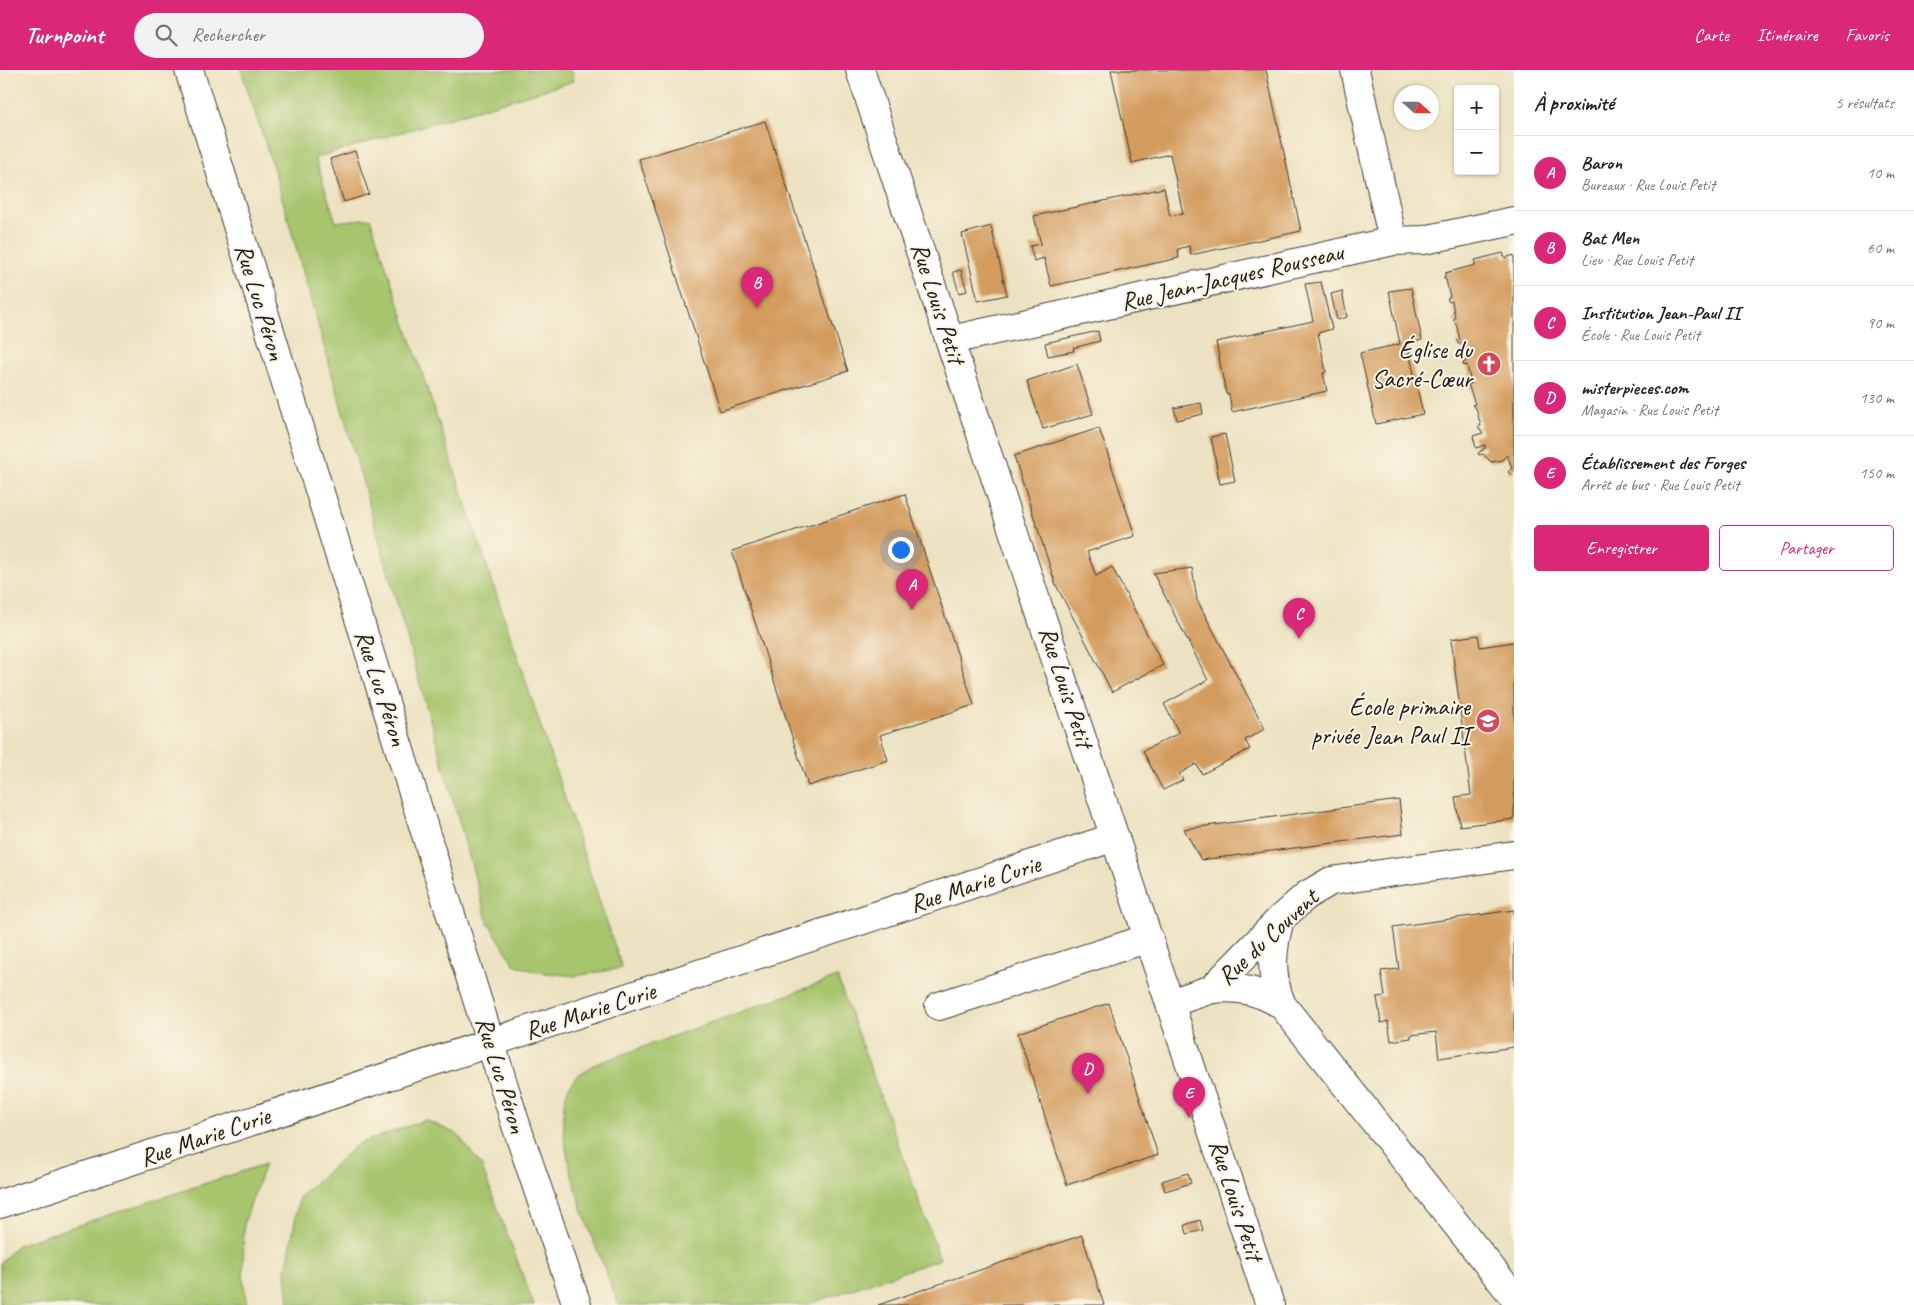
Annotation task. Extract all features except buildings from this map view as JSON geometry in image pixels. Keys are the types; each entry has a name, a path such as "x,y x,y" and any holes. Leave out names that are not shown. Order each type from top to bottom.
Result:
{"street":[{"name":"Rue Luc Péron","path":"189,70 491,1044 549,1227 578,1305"},
{"name":"Rue Louis Petit","path":"860,70 1270,1305"},
{"path":"1356,70 1392,241"},
{"name":"Rue Jean-Jacques Rousseau","path":"950,340 1392,241 1424,240 1514,221"},
{"name":"Rue Marie Curie","path":"2,1205 1115,838"},
{"name":"Rue du Couvent","path":"1170,1003 1212,989 1280,919 1307,895 1331,880 1514,855"},
{"path":"1280,919 1272,966 1276,992 1282,1005 1514,1297"},
{"path":"940,1006 1149,938"},
{"path":"1212,989 1228,987 1250,990 1282,1005"}],"green space":[{"path":"241,70 572,70 574,81 315,158 336,222 370,218 622,968 576,976 536,972 514,964 487,920 274,170"},
{"path":"837,977 940,1259 806,1305 619,1305 587,1223 567,1156 563,1125 565,1098 575,1078 593,1065"},
{"path":"425,1120 457,1134 481,1165 534,1305 289,1305 286,1272 299,1197 358,1144"},
{"path":"265,1164 244,1223 243,1277 247,1305 0,1305 0,1263 17,1245"}],"place":[{"name":"Bat Men","path":"757,308"},
{"name":"Église du Sacré-Cœur","path":"1489,364"},
{"name":"Baron","path":"912,610"},
{"name":"Institution Jean-Paul II","path":"1299,639"},
{"name":"École primaire privée Jean Paul II","path":"1488,721"},
{"name":"misterpieces.com","path":"1088,1094"},
{"name":"Établissement des Forges","path":"1189,1118"}]}
